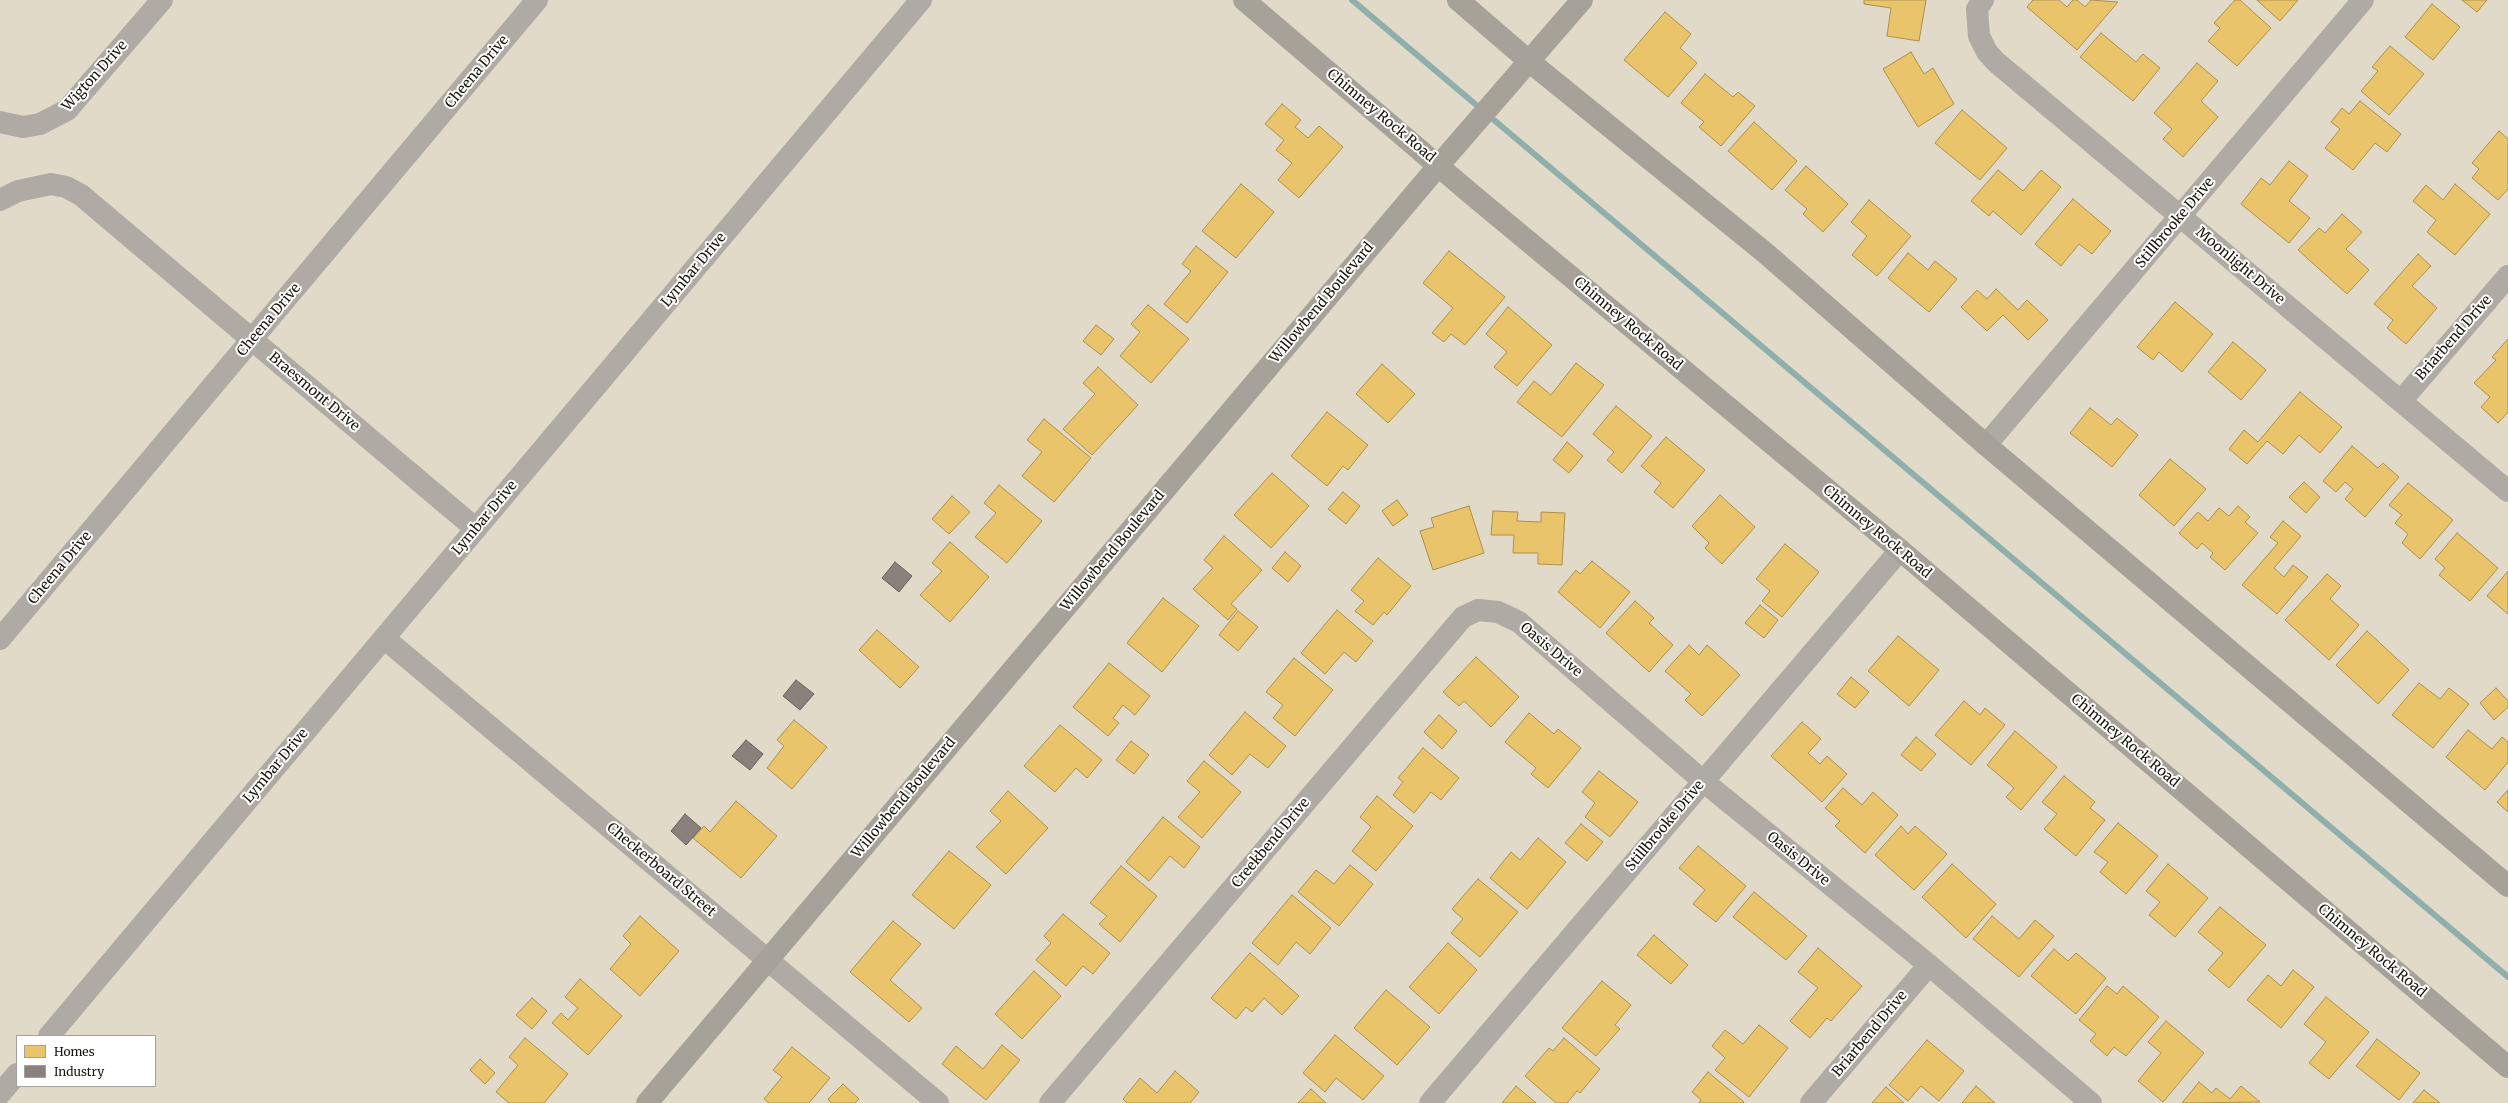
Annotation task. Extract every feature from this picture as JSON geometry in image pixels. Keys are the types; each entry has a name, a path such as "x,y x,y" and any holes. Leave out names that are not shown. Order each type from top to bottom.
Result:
{"main road":[{"name":"Chimney Rock Road","path":"1244,0 1900,550 2508,1067"},
{"path":"1458,0 1530,62 1763,252 1986,446 2508,886"},
{"name":"Willowbend Boulevard","path":"647,1103 1439,165 1530,62 1582,0"}],"street":[{"name":"Wigton Drive","path":"7,124 40,124 67,110 162,0"},
{"name":"Cheena Drive","path":"0,640 537,0"},
{"name":"Lymbar Drive","path":"50,1035 921,0"},
{"name":"Moonlight Drive","path":"1983,0 1977,9 1978,36 1987,52 1996,62 2508,491"},
{"name":"Stillbrooke Drive","path":"1986,446 2363,0"},
{"name":"Braesmont Drive","path":"0,200 32,187 51,184 66,187 81,195 476,529"},
{"name":"Briarbend Drive","path":"2401,401 2508,276"},
{"name":"Stillbrooke Drive","path":"1430,1103 1900,550"},
{"name":"Creekbend Drive","path":"1050,1103 1463,618 1478,610 1498,612 1506,616"},
{"name":"Oasis Drive","path":"1506,616 1519,622 1703,781 1929,965 2091,1103"},
{"name":"Checkerboard Street","path":"384,638 938,1103"},
{"name":"Briarbend Drive","path":"1812,1103 1929,965"},
{"path":"0,1094 16,1075"}],"building: Homes":[{"path":"1864,0 1926,0 1919,41 1887,36 1891,8 1864,4"},
{"path":"2033,0 2059,0 2067,7 2073,0 2077,0 2085,7 2091,0 2118,2 2077,50 2027,7"},
{"path":"2235,0 2240,0 2271,28 2237,66 2208,41 2220,28 2214,23"},
{"path":"2257,0 2298,0 2280,21"},
{"path":"2462,0 2487,0 2477,12"},
{"path":"2432,4 2460,27 2433,60 2405,37"},
{"path":"1665,12 1691,34 1680,48 1697,63 1668,97 1624,60"},
{"path":"2101,33 2136,62 2143,54 2160,68 2133,101 2080,57"},
{"path":"2390,46 2424,74 2389,115 2361,91 2378,71 2372,67"},
{"path":"1911,52 1924,74 1933,68 1954,104 1918,127 1883,69"},
{"path":"2197,63 2218,81 2201,101 2218,117 2183,157 2163,139 2172,129 2154,113"},
{"path":"1705,74 1733,97 1738,92 1755,106 1721,146 1699,127 1704,122 1681,103"},
{"path":"2360,101 2401,134 2387,152 2375,143 2353,170 2325,148 2340,129 2331,122 2342,108 2349,114"},
{"path":"1282,104 1301,120 1295,127 1308,138 1319,126 1343,147 1299,198 1278,180 1292,163 1276,150 1284,140 1265,124"},
{"path":"1962,110 2007,148 1980,180 1935,143"},
{"path":"1754,122 1797,161 1772,190 1728,151"},
{"path":"2499,131 2508,139 2508,189 2498,200 2472,178 2479,169 2472,163"},
{"path":"2289,161 2308,176 2289,201 2310,218 2289,243 2241,204 2261,178 2270,185"},
{"path":"1806,166 1848,204 1823,232 1803,214 1807,209 1785,190"},
{"path":"1998,170 2023,191 2041,170 2061,187 2021,235 1993,211 1989,216 1971,201"},
{"path":"1241,184 1274,212 1236,258 1202,231"},
{"path":"2455,184 2490,214 2455,255 2427,232 2436,220 2413,201 2426,185 2443,200"},
{"path":"2073,199 2111,231 2092,254 2079,244 2061,266 2035,244"},
{"path":"1869,200 1911,236 1877,276 1852,255 1867,236 1851,222"},
{"path":"2342,214 2362,232 2346,249 2369,270 2347,294 2298,250 2319,228 2325,233"},
{"path":"1196,246 1228,272 1187,323 1164,304 1191,271 1182,264"},
{"path":"1449,251 1505,297 1465,345 1451,334 1444,342 1432,333 1453,308 1423,283"},
{"path":"1908,253 1928,270 1935,261 1957,279 1929,312 1888,278"},
{"path":"2418,254 2431,266 2412,286 2437,308 2406,344 2387,328 2393,320 2374,304"},
{"path":"1996,289 2018,310 2027,300 2048,320 2028,340 2003,315 1987,331 1961,307 1977,290 1987,299"},
{"path":"2175,302 2213,334 2182,372 2159,352 2153,360 2137,347"},
{"path":"1148,305 1189,339 1151,383 1120,356 1140,332 1131,324"},
{"path":"1508,307 1552,345 1517,386 1494,367 1507,352 1486,334"},
{"path":"1096,325 1114,339 1101,355 1083,341"},
{"path":"2508,339 2508,412 2498,423 2481,407 2490,397 2474,383 2496,360 2492,357"},
{"path":"2233,342 2266,370 2241,400 2208,372"},
{"path":"1576,363 1604,385 1562,437 1517,402 1534,381 1551,395"},
{"path":"1382,364 1415,394 1388,423 1356,394"},
{"path":"1098,367 1138,405 1092,455 1063,429 1095,394 1083,383"},
{"path":"2300,392 2342,427 2320,453 2299,435 2283,454 2267,441 2247,464 2229,449 2244,430 2258,442"},
{"path":"1616,406 1652,436 1622,473 1607,460 1614,452 1593,434"},
{"path":"2090,408 2111,425 2117,418 2138,435 2112,467 2070,433"},
{"path":"1327,412 1368,445 1348,470 1343,466 1327,486 1291,456"},
{"path":"1044,419 1091,458 1054,502 1022,476 1042,452 1027,440"},
{"path":"1666,437 1705,470 1673,508 1654,492 1661,483 1641,466"},
{"path":"1567,442 1583,456 1569,473 1553,460"},
{"path":"2352,446 2378,468 2383,463 2399,477 2365,517 2345,499 2353,489 2345,482 2336,492 2323,481"},
{"path":"2170,459 2206,489 2174,526 2139,495"},
{"path":"1272,473 1309,506 1271,548 1234,515"},
{"path":"2304,482 2320,497 2306,513 2289,497"},
{"path":"2408,483 2453,520 2420,559 2402,543 2408,534 2395,523 2402,515 2389,505"},
{"path":"999,485 1042,521 1007,563 975,537 996,513 984,503"},
{"path":"1343,492 1360,506 1346,524 1328,509"},
{"path":"1720,495 1755,527 1722,564 1705,548 1709,543 1692,526"},
{"path":"952,496 970,512 949,534 932,519"},
{"path":"1397,500 1408,515 1393,526 1382,511"},
{"path":"1469,506 1484,553 1433,570 1420,531 1434,527 1431,518"},
{"path":"2238,506 2250,517 2245,522 2258,533 2225,570 2210,557 2213,553 2202,543 2197,549 2179,533 2198,512 2208,521 2219,508 2229,516"},
{"path":"1493,511 1518,512 1517,521 1541,522 1541,512 1565,513 1562,565 1538,564 1538,553 1513,553 1514,535 1491,535"},
{"path":"2283,521 2301,536 2274,568 2284,577 2293,565 2308,577 2277,614 2242,585 2278,543 2270,537"},
{"path":"2457,533 2498,568 2470,601 2439,575 2445,568 2435,559"},
{"path":"1224,536 1262,570 1231,604 1237,609 1228,620 1193,589 1213,568 1204,560"},
{"path":"950,542 989,577 950,622 920,595 942,571 932,563"},
{"path":"1785,544 1819,572 1782,617 1762,601 1770,591 1756,579"},
{"path":"1285,552 1301,566 1288,582 1272,568"},
{"path":"1378,558 1411,586 1387,615 1384,612 1373,625 1355,611 1364,601 1351,590"},
{"path":"1592,561 1630,592 1600,628 1558,592 1576,570 1580,574"},
{"path":"2508,571 2508,614 2487,596"},
{"path":"2327,574 2341,586 2330,599 2359,625 2329,660 2285,620"},
{"path":"1163,598 1199,626 1162,672 1127,643"},
{"path":"1635,601 1654,618 1649,623 1673,645 1649,672 1606,633"},
{"path":"1760,605 1778,620 1764,638 1745,623"},
{"path":"1337,610 1373,641 1356,662 1344,652 1325,674 1301,653"},
{"path":"1238,611 1258,627 1238,651 1219,635"},
{"path":"877,630 919,667 900,688 859,650"},
{"path":"2367,631 2409,670 2378,704 2336,665"},
{"path":"1898,636 1939,670 1909,706 1868,671"},
{"path":"1689,645 1699,655 1707,645 1740,675 1702,716 1685,700 1691,694 1665,671"},
{"path":"1476,657 1519,697 1491,727 1464,701 1459,706 1443,692"},
{"path":"1294,658 1333,690 1295,736 1273,718 1283,705 1266,692"},
{"path":"1109,663 1150,696 1135,715 1123,705 1113,718 1119,723 1108,736 1073,707"},
{"path":"1851,677 1869,692 1855,708 1837,694"},
{"path":"2419,683 2440,699 2449,688 2469,704 2433,748 2392,715"},
{"path":"2496,688 2508,701 2508,707 2494,720 2480,703"},
{"path":"1964,701 1980,715 1985,708 2005,725 1971,765 1935,735"},
{"path":"1245,712 1286,746 1268,768 1250,754 1232,775 1209,755"},
{"path":"1529,713 1554,734 1558,729 1581,748 1548,788 1531,774 1536,768 1505,742"},
{"path":"1439,715 1457,731 1442,749 1424,732"},
{"path":"794,720 827,747 792,789 767,768 784,746 777,740"},
{"path":"1802,722 1821,739 1808,753 1820,764 1827,756 1847,774 1822,802 1771,756"},
{"path":"1060,725 1102,760 1087,778 1076,768 1055,792 1024,766"},
{"path":"2468,730 2492,749 2502,737 2508,742 2508,762 2485,790 2446,757"},
{"path":"2015,731 2057,767 2021,810 2006,797 2014,788 1987,765"},
{"path":"1916,737 1936,754 1921,771 1901,755"},
{"path":"1131,741 1149,755 1134,774 1116,760"},
{"path":"1423,748 1459,778 1441,800 1431,792 1414,813 1393,795 1403,782 1398,778"},
{"path":"1204,761 1241,792 1202,838 1178,817 1200,792 1187,781"},
{"path":"1599,771 1638,802 1610,837 1585,817 1595,803 1582,792"},
{"path":"2064,776 2095,802 2090,808 2105,820 2076,856 2044,829 2057,814 2042,802"},
{"path":"1843,788 1862,805 1873,792 1898,815 1865,853 1835,826 1840,821 1825,808"},
{"path":"2508,790 2508,812 2497,802"},
{"path":"1008,791 1048,828 1006,874 976,847 1001,821 990,811"},
{"path":"1377,796 1413,826 1376,871 1352,851 1371,827 1360,817"},
{"path":"736,801 777,836 741,878 693,838 704,826 710,832"},
{"path":"1163,817 1200,847 1184,868 1170,856 1149,881 1126,862"},
{"path":"2118,823 2158,856 2126,894 2100,872 2108,862 2094,852"},
{"path":"1581,824 1603,842 1587,861 1565,843"},
{"path":"1901,826 1908,834 1915,826 1947,854 1914,890 1875,855"},
{"path":"1538,838 1566,862 1527,909 1490,878 1511,852 1520,860"},
{"path":"1698,846 1746,886 1716,922 1693,904 1705,890 1679,868"},
{"path":"949,851 991,885 954,929 912,895"},
{"path":"1952,864 1996,904 1966,938 1922,897"},
{"path":"2168,864 2208,898 2175,937 2149,915 2160,902 2146,891"},
{"path":"1350,865 1373,884 1339,926 1298,892 1316,870 1334,884"},
{"path":"1121,866 1157,896 1120,942 1099,924 1107,916 1090,903"},
{"path":"1478,879 1518,912 1480,957 1451,933 1463,919 1452,909"},
{"path":"1754,892 1807,936 1786,960 1733,917"},
{"path":"1292,895 1331,928 1310,954 1296,942 1278,965 1252,943"},
{"path":"2220,907 2266,945 2229,988 2208,970 2223,953 2198,932"},
{"path":"1063,914 1110,953 1093,974 1083,966 1066,986 1036,960 1051,943 1044,936"},
{"path":"640,916 679,951 640,996 610,969 631,944 623,936"},
{"path":"1992,916 2019,939 2035,920 2054,936 2019,977 1973,939"},
{"path":"893,921 921,944 890,980 922,1008 909,1022 850,972"},
{"path":"1654,935 1688,965 1671,984 1637,955"},
{"path":"1448,943 1477,970 1439,1014 1409,987"},
{"path":"1818,948 1862,986 1831,1021 1827,1018 1810,1038 1790,1021 1818,988 1798,972"},
{"path":"2054,949 2068,961 2076,953 2106,978 2076,1014 2031,976"},
{"path":"1250,953 1299,996 1282,1015 1264,998 1252,1012 1246,1007 1236,1019 1211,998"},
{"path":"2293,970 2314,987 2281,1028 2247,1000 2268,975 2281,986"},
{"path":"1034,971 1061,996 1022,1039 995,1014"},
{"path":"580,979 622,1016 588,1055 552,1023 561,1013 568,1020 578,1008 565,997"},
{"path":"1602,981 1631,1005 1615,1025 1620,1029 1596,1056 1562,1028"},
{"path":"2107,986 2117,994 2123,986 2159,1017 2126,1056 2114,1047 2107,1056 2090,1041 2096,1034 2079,1020"},
{"path":"1386,990 1430,1027 1397,1065 1354,1028"},
{"path":"2326,997 2369,1032 2329,1079 2309,1063 2326,1042 2304,1024"},
{"path":"532,998 547,1011 532,1029 516,1015"},
{"path":"2166,1021 2204,1053 2163,1102 2138,1081 2161,1053 2148,1042"},
{"path":"1759,1025 1788,1048 1749,1097 1715,1070 1725,1058 1712,1046 1725,1030 1743,1044"},
{"path":"1335,1035 1384,1076 1363,1100 1336,1078 1325,1092 1303,1073"},
{"path":"525,1038 568,1074 544,1103 509,1103 496,1092 518,1065 509,1057"},
{"path":"1564,1038 1600,1069 1580,1093 1577,1091 1567,1103 1556,1103 1525,1076 1549,1048 1553,1051"},
{"path":"2377,1039 2420,1073 2399,1100 2356,1066"},
{"path":"1927,1040 1964,1071 1939,1101 1921,1086 1908,1101 1889,1085"},
{"path":"1002,1045 1020,1060 986,1100 942,1064 956,1046 983,1069"},
{"path":"792,1047 830,1078 809,1103 769,1103 764,1099 782,1077 773,1070"},
{"path":"480,1059 495,1073 485,1084 470,1070"},
{"path":"1175,1071 1199,1092 1190,1103 1127,1103 1123,1099 1140,1078 1157,1093"},
{"path":"1708,1072 1744,1102 1699,1103 1701,1100 1692,1092"},
{"path":"2199,1082 2212,1093 2216,1088 2230,1099 2241,1086 2260,1102 2182,1103"},
{"path":"843,1084 859,1099 855,1103 831,1103 828,1099"},
{"path":"1516,1086 1536,1103 1502,1103"},
{"path":"1976,1086 1995,1103 1962,1103"},
{"path":"1886,1087 1904,1103 1872,1103"},
{"path":"1311,1089 1326,1103 1298,1103"},
{"path":"2424,1090 2440,1103 2413,1103"}],"building: Industry":[{"path":"895,562 912,576 899,592 882,578"},
{"path":"796,680 814,694 800,710 783,696"},
{"path":"746,740 763,754 750,770 732,756"},
{"path":"685,814 701,828 686,845 671,831"}],"waterway":[{"path":"1352,0 2508,977"}]}
